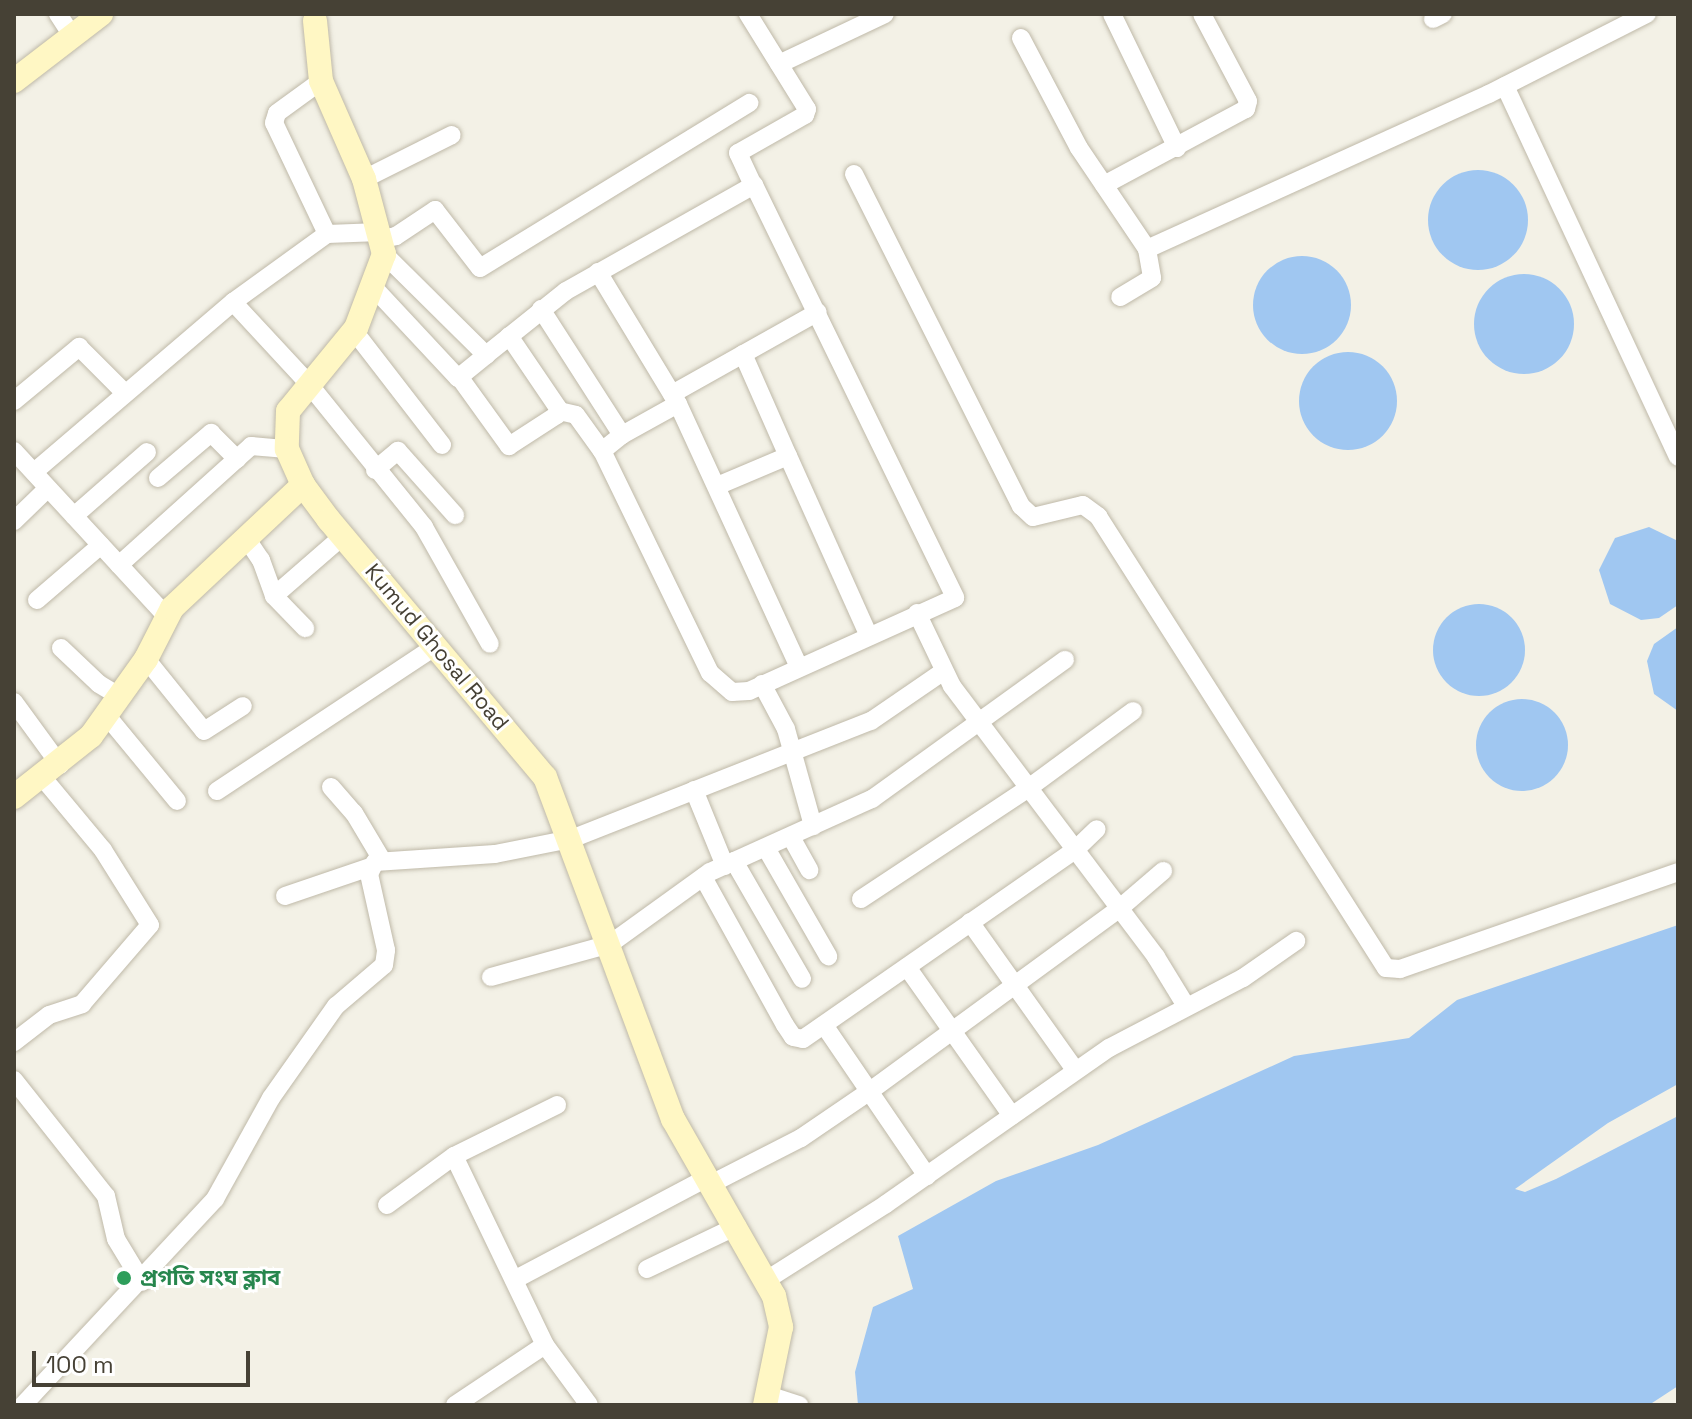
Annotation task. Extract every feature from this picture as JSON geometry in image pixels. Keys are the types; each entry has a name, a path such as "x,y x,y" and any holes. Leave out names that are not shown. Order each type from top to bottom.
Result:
{"street":[{"path":"58,14 73,37"},
{"path":"14,81 101,14"},
{"path":"509,336 559,411 576,415 602,451 710,673 732,692 762,684 868,634 948,603 955,594 738,153 807,111 748,14"},
{"path":"779,64 885,14"},
{"path":"1112,14 1177,148"},
{"path":"1104,185 1239,117 1248,101 1202,14"},
{"path":"1147,249 1505,86 1647,14"},
{"path":"314,16 321,81 364,179 383,247 486,355"},
{"path":"1021,38 1104,185 1147,249 1152,278 1120,297"},
{"path":"321,81 277,113 274,123 327,234"},
{"path":"1505,86 1678,457"},
{"path":"383,247 438,210 480,268 749,103"},
{"path":"364,179 452,135"},
{"path":"854,174 1021,506 1033,517 1083,505 1098,516 1386,968 1400,969 1678,872"},
{"path":"460,378 541,309 598,272 752,183"},
{"path":"34,472 123,391 233,302 327,234 380,232 383,247"},
{"name":"Kumud Ghosal Road","path":"383,247 374,288 354,331 288,411 287,449 303,485 343,536 541,769 571,839 673,1119 768,1279 781,1327 766,1400"},
{"path":"598,272 675,399 798,665"},
{"path":"374,288 460,378 509,446 559,411"},
{"path":"233,302 308,383 375,470 424,527 490,644"},
{"path":"541,309 622,435"},
{"path":"602,451 743,354 818,312"},
{"path":"354,331 442,445"},
{"path":"14,401 79,347 123,391"},
{"path":"743,354 868,634"},
{"path":"158,478 211,433 237,459"},
{"path":"119,565 255,444 287,449"},
{"path":"14,451 166,616"},
{"path":"375,470 398,451 455,515"},
{"path":"74,516 147,452"},
{"path":"717,486 788,456"},
{"path":"14,797 51,772 114,706 146,659 166,616 303,485"},
{"path":"14,521 48,488"},
{"path":"274,596 343,536"},
{"path":"246,538 261,560 274,596 305,628"},
{"path":"37,600 101,545"},
{"path":"917,613 944,671 979,725 1030,787 1120,908 1186,1006"},
{"path":"217,791 436,646"},
{"path":"61,648 99,684 177,801"},
{"path":"146,659 204,731 243,706"},
{"path":"491,977 610,944 703,877 872,799 979,725 1065,660"},
{"path":"285,896 376,863 495,854 571,839 792,749 871,721 944,671"},
{"path":"762,684 792,749 813,826"},
{"path":"14,702 51,772 150,925 82,1004 49,1015 14,1042"},
{"path":"861,899 1030,787 1133,711"},
{"path":"23,1405 142,1282 215,1199 271,1098 336,1006 384,965 376,863 354,813 331,787"},
{"path":"694,790 730,864 802,979"},
{"path":"703,877 793,1037 803,1039 1075,850 1097,829"},
{"path":"791,837 809,870"},
{"path":"766,848 828,956"},
{"path":"514,1280 801,1138 1120,908 1163,871"},
{"path":"970,922 1075,1070"},
{"path":"768,1279 927,1176 1075,1070 1186,1006 1243,978 1296,941"},
{"path":"907,967 1012,1116"},
{"path":"824,1025 867,1093 927,1176"},
{"path":"14,1080 106,1196 116,1239 142,1282"},
{"path":"387,1205 454,1156 557,1105"},
{"path":"454,1156 545,1345 589,1405"},
{"path":"647,1269 737,1226"},
{"path":"455,1405 545,1345"},
{"path":"766,1400 799,1405"}],"water":[{"path":"1478,170 1506,178 1520,192 1528,220 1520,248 1506,262 1478,270 1450,262 1436,248 1428,220 1436,192 1450,178"},
{"path":"1302,256 1321,260 1337,270 1347,286 1351,305 1347,324 1337,340 1321,350 1302,354 1283,350 1267,340 1257,324 1253,305 1257,286 1267,270 1283,260"},
{"path":"1524,274 1543,278 1559,289 1570,305 1574,324 1570,343 1559,359 1543,370 1524,374 1505,370 1489,359 1478,343 1474,324 1478,305 1489,289 1505,278"},
{"path":"1348,352 1367,356 1383,366 1393,382 1397,401 1393,420 1383,436 1367,446 1348,450 1329,446 1313,436 1303,420 1299,401 1303,382 1313,366 1329,356"},
{"path":"1649,527 1678,541 1678,605 1659,618 1641,620 1610,604 1599,570 1615,538"},
{"path":"1479,604 1497,607 1512,617 1522,632 1525,650 1522,668 1512,683 1497,693 1479,696 1461,693 1446,683 1436,668 1433,650 1436,632 1446,617 1461,607"},
{"path":"1678,627 1678,711 1654,694 1647,661 1654,644"},
{"path":"1522,699 1539,703 1554,713 1564,728 1568,745 1564,762 1554,777 1539,787 1522,791 1505,787 1490,777 1480,762 1476,745 1480,728 1490,713 1505,703"},
{"path":"1678,925 1678,1084 1608,1123 1515,1189 1525,1192 1556,1179 1678,1116 1678,1386 1652,1403 858,1405 855,1372 873,1307 913,1289 898,1236 996,1181 1098,1145 1294,1056 1409,1038 1457,1000"}],"place":[{"name":"প্রগতি সংঘ ক্লাব","path":"124,1278"}]}
